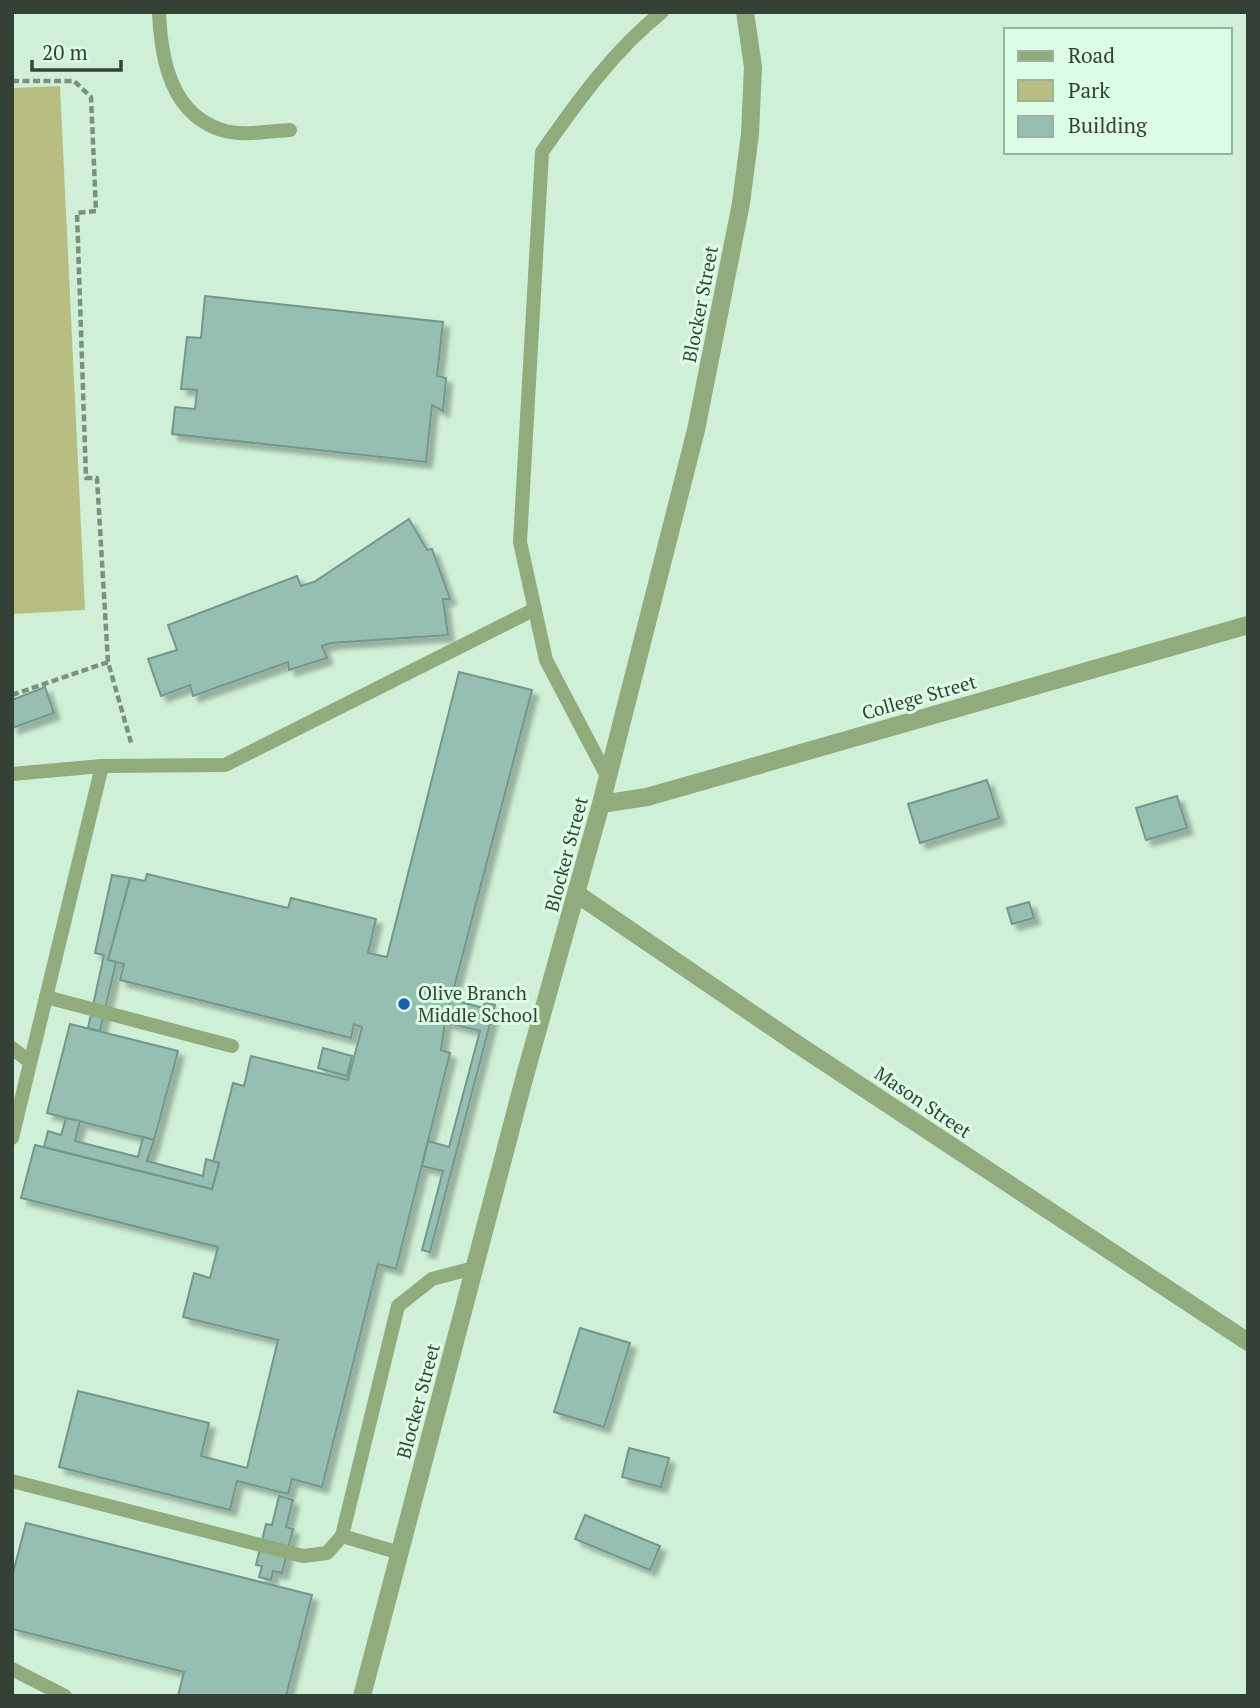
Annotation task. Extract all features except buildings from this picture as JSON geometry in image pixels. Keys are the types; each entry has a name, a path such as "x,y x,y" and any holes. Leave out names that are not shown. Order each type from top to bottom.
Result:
{"street":[{"name":"Blocker Street","path":"362,1696 474,1268 608,778 696,430 741,203 750,134 752,66 745,12"},
{"name":"College Street","path":"601,804 648,797 1248,625"},
{"name":"Mason Street","path":"577,894 794,1042 1248,1342"}],"lane":[{"path":"159,12 161,46 171,86 199,117 226,131 290,130"},
{"path":"608,778 546,660 520,542 542,152 571,110 638,32 662,12"},
{"path":"12,774 137,764 225,765 535,609"},
{"path":"12,1138 102,766"},
{"path":"46,997 232,1046"},
{"path":"12,1048 30,1062"},
{"path":"12,1480 303,1556 327,1553 342,1536 398,1306 432,1279 474,1268"},
{"path":"342,1536 400,1553"},
{"path":"12,1669 65,1696"}],"path":[{"path":"12,81 74,81 91,97 96,211 77,213 86,478 97,478 108,662 137,764"},
{"path":"12,695 108,662"}],"green space":[{"path":"60,86 85,610 12,614 12,88"}],"place":[{"name":"Olive Branch Middle School","path":"404,1004"}]}
